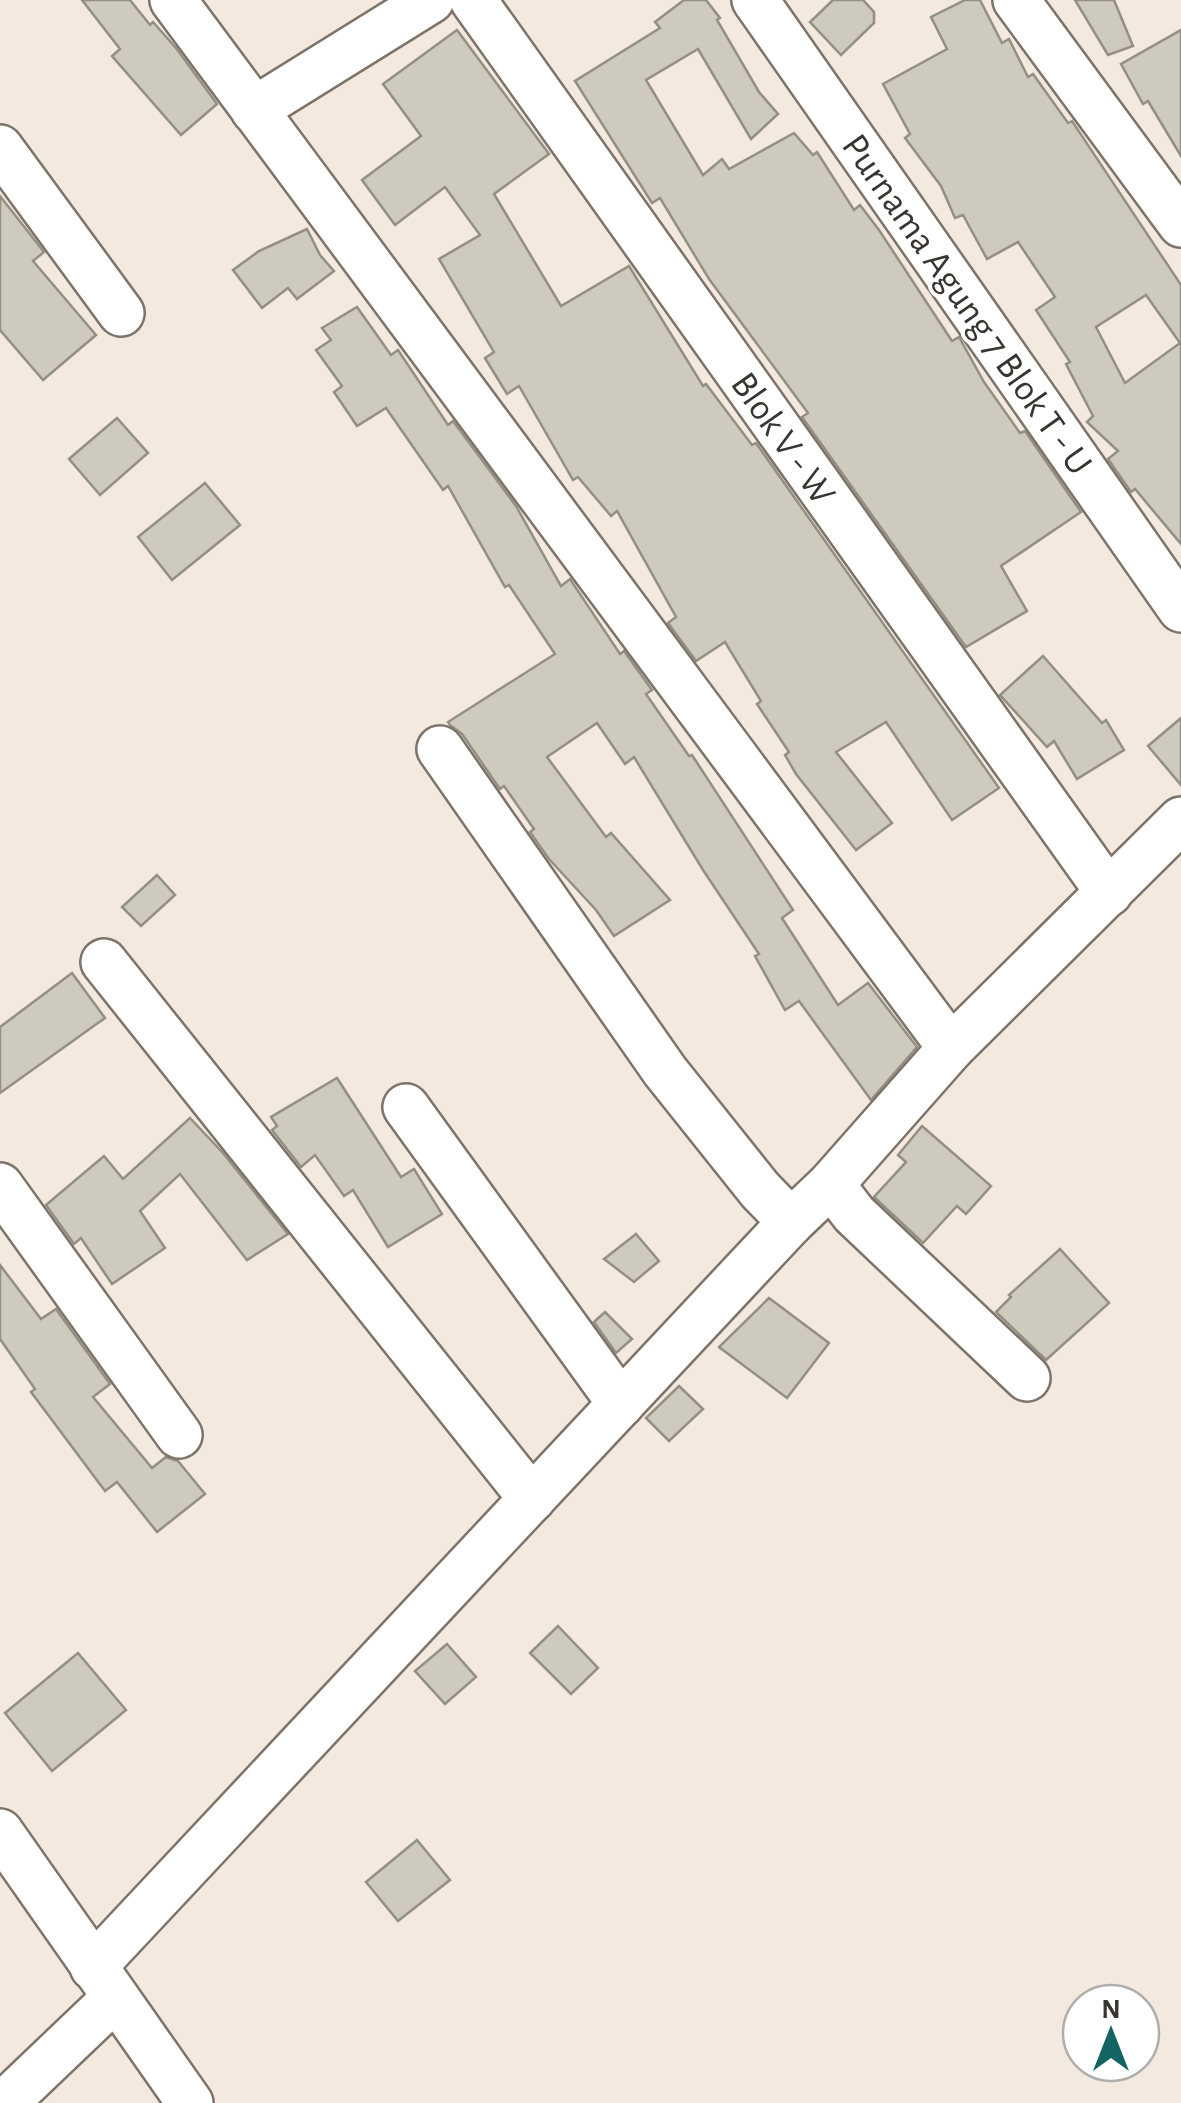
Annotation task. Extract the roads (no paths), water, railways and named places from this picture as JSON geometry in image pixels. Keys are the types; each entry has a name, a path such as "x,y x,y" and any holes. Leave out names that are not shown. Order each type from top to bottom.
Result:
{"street":[{"path":"173,0 951,1048"},
{"path":"254,110 432,0"},
{"name":"Blok V - W","path":"472,0 1102,885"},
{"name":"Purnama Agung 7 Blok T - U","path":"756,0 1181,609"},
{"path":"1016,0 1181,224"},
{"path":"0,148 121,313"},
{"path":"440,749 665,1071 760,1190 791,1222"},
{"path":"5,2103 104,1982 532,1499 831,1184 1102,885 1181,820"},
{"path":"104,962 532,1499"},
{"path":"406,1107 621,1404"},
{"path":"831,1184 854,1214 1027,1378"},
{"path":"0,1186 179,1435"},
{"path":"0,1832 190,2103"}]}
